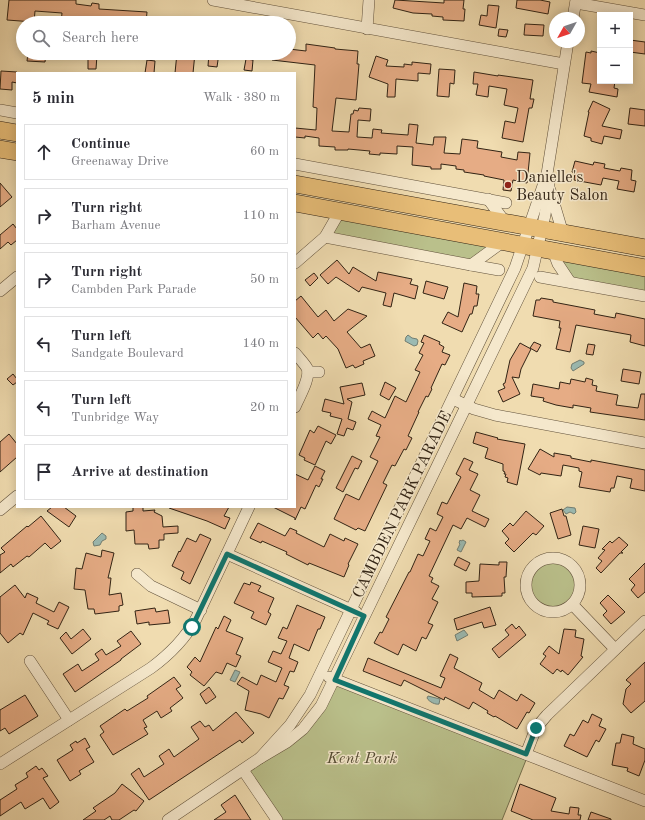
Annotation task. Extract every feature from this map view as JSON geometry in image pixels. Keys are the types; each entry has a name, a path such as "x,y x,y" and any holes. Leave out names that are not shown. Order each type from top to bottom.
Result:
{"main road":[{"path":"0,130 16,133"},
{"path":"0,149 16,152"},
{"path":"296,184 645,248"},
{"path":"296,203 645,268"}],"street":[{"path":"213,0 564,64"},
{"path":"367,29 369,0"},
{"path":"574,12 576,2 645,16"},
{"path":"567,48 547,174 535,227 538,248 558,264 570,282"},
{"path":"0,110 16,113"},
{"path":"296,164 506,203"},
{"path":"547,174 549,188 561,227 566,233"},
{"path":"538,248 535,227 549,188"},
{"path":"488,199 505,222"},
{"path":"320,208 328,232"},
{"path":"296,262 328,232 340,211"},
{"path":"328,232 499,270"},
{"path":"471,265 504,241"},
{"name":"CAMBDEN PARK PARADE","path":"260,758 296,717 308,699 515,268 538,248"},
{"name":"CAMBDEN PARK PARADE","path":"168,820 260,758 287,742 303,729 321,706 335,680 364,616 525,284 538,248"},
{"path":"540,277 645,296"},
{"path":"0,291 16,278"},
{"path":"510,279 525,284"},
{"path":"296,354 313,372 296,405"},
{"path":"453,399 467,406 495,415 645,443"},
{"path":"0,510 16,497"},
{"path":"0,764 165,658 186,635 201,610 249,508"},
{"path":"227,554 364,616"},
{"path":"549,558 557,558 572,566 577,573 580,582 580,589 572,604 555,612 546,611 538,607 531,600 527,592 526,582 529,573 534,566 549,558"},
{"path":"137,574 151,586 201,610"},
{"path":"572,604 615,649"},
{"path":"526,754 536,728 547,714 645,621"},
{"path":"30,661 69,720"},
{"path":"321,674 645,801"},
{"path":"243,770 277,820"}],"green space":[{"path":"340,211 504,241 471,265 325,237"},
{"path":"553,251 645,268 645,296 570,282"},
{"path":"553,558 568,563 572,566 575,570 580,585 575,600 572,604 568,607 553,612 538,607 534,604 531,600 526,585 531,570 534,566 538,563"},
{"name":"Kent Park","path":"335,679 528,755 502,820 277,820 243,770 287,742"}],"water":[{"path":"408,335 417,339 417,345 414,346 405,341"},
{"path":"580,360 584,362 584,364 573,371 571,368 572,364"},
{"path":"567,507 575,508 576,512 574,514 570,512 566,514 563,510"},
{"path":"102,533 106,536 106,539 102,541 100,545 94,546 93,542"},
{"path":"460,540 466,542 461,552 457,550"},
{"path":"464,630 468,635 457,641 455,635"},
{"path":"235,670 240,672 235,682 230,680"},
{"path":"428,696 440,699 439,704 434,704 429,701 427,698"}],"building":[{"path":"9,0 76,0 76,4 91,6 92,3 99,4 99,9 147,12 147,16 62,16 62,13 35,11 35,16 16,16 16,21 7,20"},
{"path":"395,0 444,3 444,0 464,0 464,21 443,20 443,17 432,16 432,14 413,13 393,8"},
{"path":"517,0 540,0 550,2 548,14 516,8"},
{"path":"488,5 499,6 496,28 479,25 481,15 487,16"},
{"path":"525,24 544,25 543,36 524,35"},
{"path":"499,29 508,30 506,37 498,36"},
{"path":"633,40 645,42 645,54 633,52"},
{"path":"306,44 358,51 357,64 359,64 356,100 336,98 332,131 349,132 351,114 353,114 354,110 358,111 359,108 371,109 370,121 358,120 357,137 372,138 373,129 382,130 381,133 408,135 409,124 418,125 416,143 433,145 434,137 446,137 444,153 460,154 462,139 478,141 477,148 502,152 501,157 517,160 518,152 530,153 527,183 513,180 511,191 503,190 504,180 464,172 464,170 456,169 456,166 441,164 441,169 431,169 431,167 412,165 413,147 397,146 397,154 380,153 380,155 369,154 370,151 348,149 335,150 335,147 319,146 319,138 305,136 305,138 296,137 296,128 316,130 317,108 313,107 315,65 272,60 296,60 296,50 306,51"},
{"path":"591,51 597,52 597,84 615,84 614,88 618,89 617,97 589,92 591,84 582,83 586,52 591,53"},
{"path":"376,56 388,60 386,66 404,67 404,64 412,65 412,62 431,64 430,74 418,73 418,81 396,79 395,97 387,97 388,84 369,77"},
{"path":"27,60 45,60 45,62"},
{"path":"88,60 97,60 96,69 88,69"},
{"path":"147,60 155,61 154,72 145,72"},
{"path":"176,60 194,60 193,72 175,72"},
{"path":"208,60 218,60 217,67 208,66"},
{"path":"246,60 253,60 252,71 244,70"},
{"path":"439,69 455,70 454,84 450,83 449,97 437,96"},
{"path":"1,71 17,72 16,83 12,82 12,90 0,89"},
{"path":"474,72 533,80 530,99 534,99 532,108 529,108 523,142 502,138 505,121 515,123 518,108 504,105 507,89 489,86 488,97 476,95 478,84 473,84"},
{"path":"593,101 610,109 602,126 622,130 620,139 604,136 602,144 591,141 591,138 584,136 588,112"},
{"path":"630,108 645,110 645,126 628,124"},
{"path":"575,161 593,165 594,162 605,164 604,168 620,171 621,168 632,170 631,180 636,181 634,192 617,189 619,181 603,178 601,185 574,180 575,173 572,172"},
{"path":"0,183 12,197 0,207"},
{"path":"13,224 16,228 16,241 11,245 8,242 0,249 0,235"},
{"path":"337,260 349,274 353,267 376,281 378,272 412,279 410,284 418,286 415,299 394,293 391,307 383,305 386,293 362,287 359,292 336,277 328,284 320,275"},
{"path":"314,273 318,278 310,286 305,280"},
{"path":"426,281 448,287 444,299 423,293"},
{"path":"464,283 477,286 476,294 479,294 477,306 474,306 472,314 470,314 462,332 442,323 448,312 458,317"},
{"path":"301,296 318,317 326,310 334,321 348,309 367,316 347,332 361,348 370,344 375,356 363,361 364,364 355,368 353,365 346,368 338,349 326,336 323,339 318,333 313,338 296,318 296,300"},
{"path":"541,298 553,300 553,302 595,310 594,314 615,318 616,313 645,319 645,346 630,342 631,335 576,325 570,352 556,349 561,328 559,328 560,321 533,316 536,300 540,300"},
{"path":"424,335 440,342 439,344 444,347 442,352 450,355 445,365 442,364 428,397 426,396 418,412 408,436 412,438 406,450 404,449 395,466 392,465 383,483 387,485 365,531 358,528 356,530 334,519 346,494 359,500 378,461 370,457 380,437 376,436 381,425 368,419 372,411 385,418 395,396 406,402 420,372 415,370 423,355 419,353 424,343 421,342"},
{"path":"534,342 541,345 537,352 530,348"},
{"path":"520,343 531,349 521,369 519,378 512,377 520,394 503,402 498,391 505,388 503,384 505,383 510,360"},
{"path":"588,344 595,345 593,355 586,354"},
{"path":"623,369 641,372 639,384 621,381"},
{"path":"13,374 16,378 16,383 13,385 7,379"},
{"path":"586,378 593,380 592,385 597,386 596,391 618,395 616,405 638,408 641,394 645,394 645,420 590,412 591,408 573,405 573,408 556,405 543,401 544,398 531,396 533,384 559,389 560,382 570,384 571,379 585,382"},
{"path":"385,382 396,388 389,400 380,395"},
{"path":"362,383 365,395 347,399 352,402 348,419 356,422 353,430 347,428 344,436 337,434 342,419 330,416 331,413 322,411 325,399 344,404 340,387"},
{"path":"318,426 336,435 331,444 326,441 315,465 304,460 305,458 299,455 310,430 314,433"},
{"path":"476,432 498,438 497,439 525,444 517,485 507,482 508,478 505,477 506,474 504,474 505,472 503,471 503,464 485,458 488,448 473,443"},
{"path":"9,434 16,443 16,458 0,472 0,442"},
{"path":"540,449 554,457 554,453 591,462 591,460 645,470 645,491 630,488 632,479 617,476 614,488 611,488 610,492 579,487 582,472 579,471 579,468 563,465 561,476 541,473 540,475 528,469"},
{"path":"352,456 362,461 358,469 355,468 343,492 336,488"},
{"path":"464,458 473,462 469,470 478,474 470,490 480,495 472,511 489,519 485,527 467,518 461,529 453,525 429,576 433,578 431,582 439,586 432,599 438,602 428,623 433,625 426,639 422,637 416,651 403,644 398,655 374,643 380,632 382,633 389,619 386,617 418,554 423,556 430,541 425,539 430,528 436,531 443,517 437,514 442,502 447,504 461,477 456,474"},
{"path":"315,466 325,471 319,487 316,485 305,509 301,507 295,520 295,518 275,508 296,508 296,474 308,480"},
{"path":"51,508 65,508 76,516 69,527 47,511"},
{"path":"133,508 143,508 143,511 155,510 154,512 162,516 163,527 178,526 178,533 164,534 164,540 159,540 159,548 149,549 148,544 135,544 134,530 126,531 126,512 133,511"},
{"path":"169,508 228,508 224,516 230,518 225,529"},
{"path":"562,509 564,516 566,516 571,535 558,539 550,513"},
{"path":"526,511 544,526 536,535 533,533 514,552 505,543 509,539 502,531 510,523 513,526"},
{"path":"41,516 61,541 51,549 45,543 29,557 27,556 13,567 11,564 0,573 0,555 5,552 1,548"},
{"path":"258,523 285,536 290,528 297,531 296,533 324,547 330,534 344,541 345,538 358,544 348,564 349,565 344,577 309,563 308,565 286,554 287,552 262,541 261,543 250,538"},
{"path":"583,526 599,529 595,548 579,545"},
{"path":"200,534 211,539 190,584 181,579 184,572 172,566 187,538 196,542"},
{"path":"619,537 628,545 621,552 623,553 620,553 601,573 596,568 602,561 598,558 605,550 602,549 610,541 612,543"},
{"path":"102,550 114,553 108,578 111,578 109,595 121,593 123,605 119,606 119,611 95,614 94,609 88,609 85,590 74,589 76,568 82,569 86,553 101,557"},
{"path":"458,557 470,563 466,571 454,565"},
{"path":"499,562 507,562 506,577 504,577 505,593 502,593 502,596 472,597 472,593 466,593 466,582 479,581 480,564 499,565"},
{"path":"645,563 645,592 638,598 631,590 635,585 629,579"},
{"path":"251,582 261,586 258,591 274,598 268,612 271,614 266,625 251,618 254,612 234,603 244,583 250,585"},
{"path":"15,585 25,598 27,593 38,598 36,603 54,612 59,602 69,607 58,629 47,624 49,621 33,613 23,635 20,633 8,643 0,633 0,597"},
{"path":"608,595 625,612 611,624 603,615 607,611 600,603"},
{"path":"297,605 325,617 320,629 318,629 309,651 294,644 289,658 298,662 294,672 290,671 284,685 289,687 283,699 279,698 269,718 261,714 245,710 249,691 237,684 242,677 257,685 261,675 276,682 282,668 268,662 273,651 281,654 287,641 278,638 283,627 287,629"},
{"path":"490,607 496,625 484,628 482,622 457,630 454,619"},
{"path":"155,608 156,612 168,610 170,623 149,625 149,622 137,624 135,611"},
{"path":"224,616 231,620 226,631 243,638 236,654 241,656 236,667 227,663 222,674 216,672 204,686 190,675 192,672 187,667 195,657 200,662 216,627 218,629"},
{"path":"512,624 516,629 519,626 526,635 499,658 492,649 509,635 505,630"},
{"path":"83,629 91,639 72,654 60,638 66,632 71,639"},
{"path":"564,629 576,630 575,637 584,639 581,656 583,657 568,675 562,670 561,672 557,669 553,674 540,664 546,656 543,654 549,646 559,654"},
{"path":"131,631 141,644 75,692 63,674 78,664 82,671 99,660 95,654 102,649 106,655 121,646 117,641"},
{"path":"450,654 458,658 454,668 482,683 479,690 494,699 499,690 517,701 521,694 535,703 529,713 527,712 517,729 487,713 488,711 473,702 469,709 445,697 444,700 404,680 401,686 363,671 368,658 441,688 445,678 440,676"},
{"path":"645,662 645,701 631,713 623,704 626,689 631,684 626,680"},
{"path":"174,677 181,686 176,689 183,698 170,708 172,711 161,718 157,711 143,720 147,727 144,728 148,734 113,755 100,735 104,732 100,726 125,709 127,711 148,698 147,696"},
{"path":"209,687 216,697 206,704 200,694"},
{"path":"25,695 38,716 9,734 5,728 0,731 0,710"},
{"path":"236,712 254,733 242,743 240,740 149,800 131,774 139,768 144,777 164,764 159,756 169,749 174,757 199,739 191,727 200,721 205,727 209,725 213,731"},
{"path":"592,714 602,719 599,726 606,729 599,742 596,740 587,757 564,746 570,734 574,736 583,720 588,723"},
{"path":"622,734 634,737 633,744 645,749 645,760 639,776 627,771 628,768 612,765 616,743 620,743"},
{"path":"85,738 90,747 86,749 94,762 79,771 81,774 70,781 57,760 73,750 70,745"},
{"path":"36,766 39,770 42,768 48,776 43,778 59,802 50,809 43,798 25,809 21,802 0,816 0,800 17,789 15,785 28,777 26,773"},
{"path":"122,784 144,801 136,811 134,810 119,820 112,820 110,816 104,820 83,820 96,811 93,808 115,793"},
{"path":"520,784 556,798 551,811 569,814 570,807 579,808 578,815 581,815 580,820 533,820 511,811"},
{"path":"235,795 251,820 214,820 226,812 221,805"},
{"path":"591,812 611,819 611,820 588,820"}],"place":[{"name":"Danielle's Beauty Salon","path":"508,185"}],"route":[{"path":"192,627 227,554 364,616 335,680 526,754 536,728"}]}
